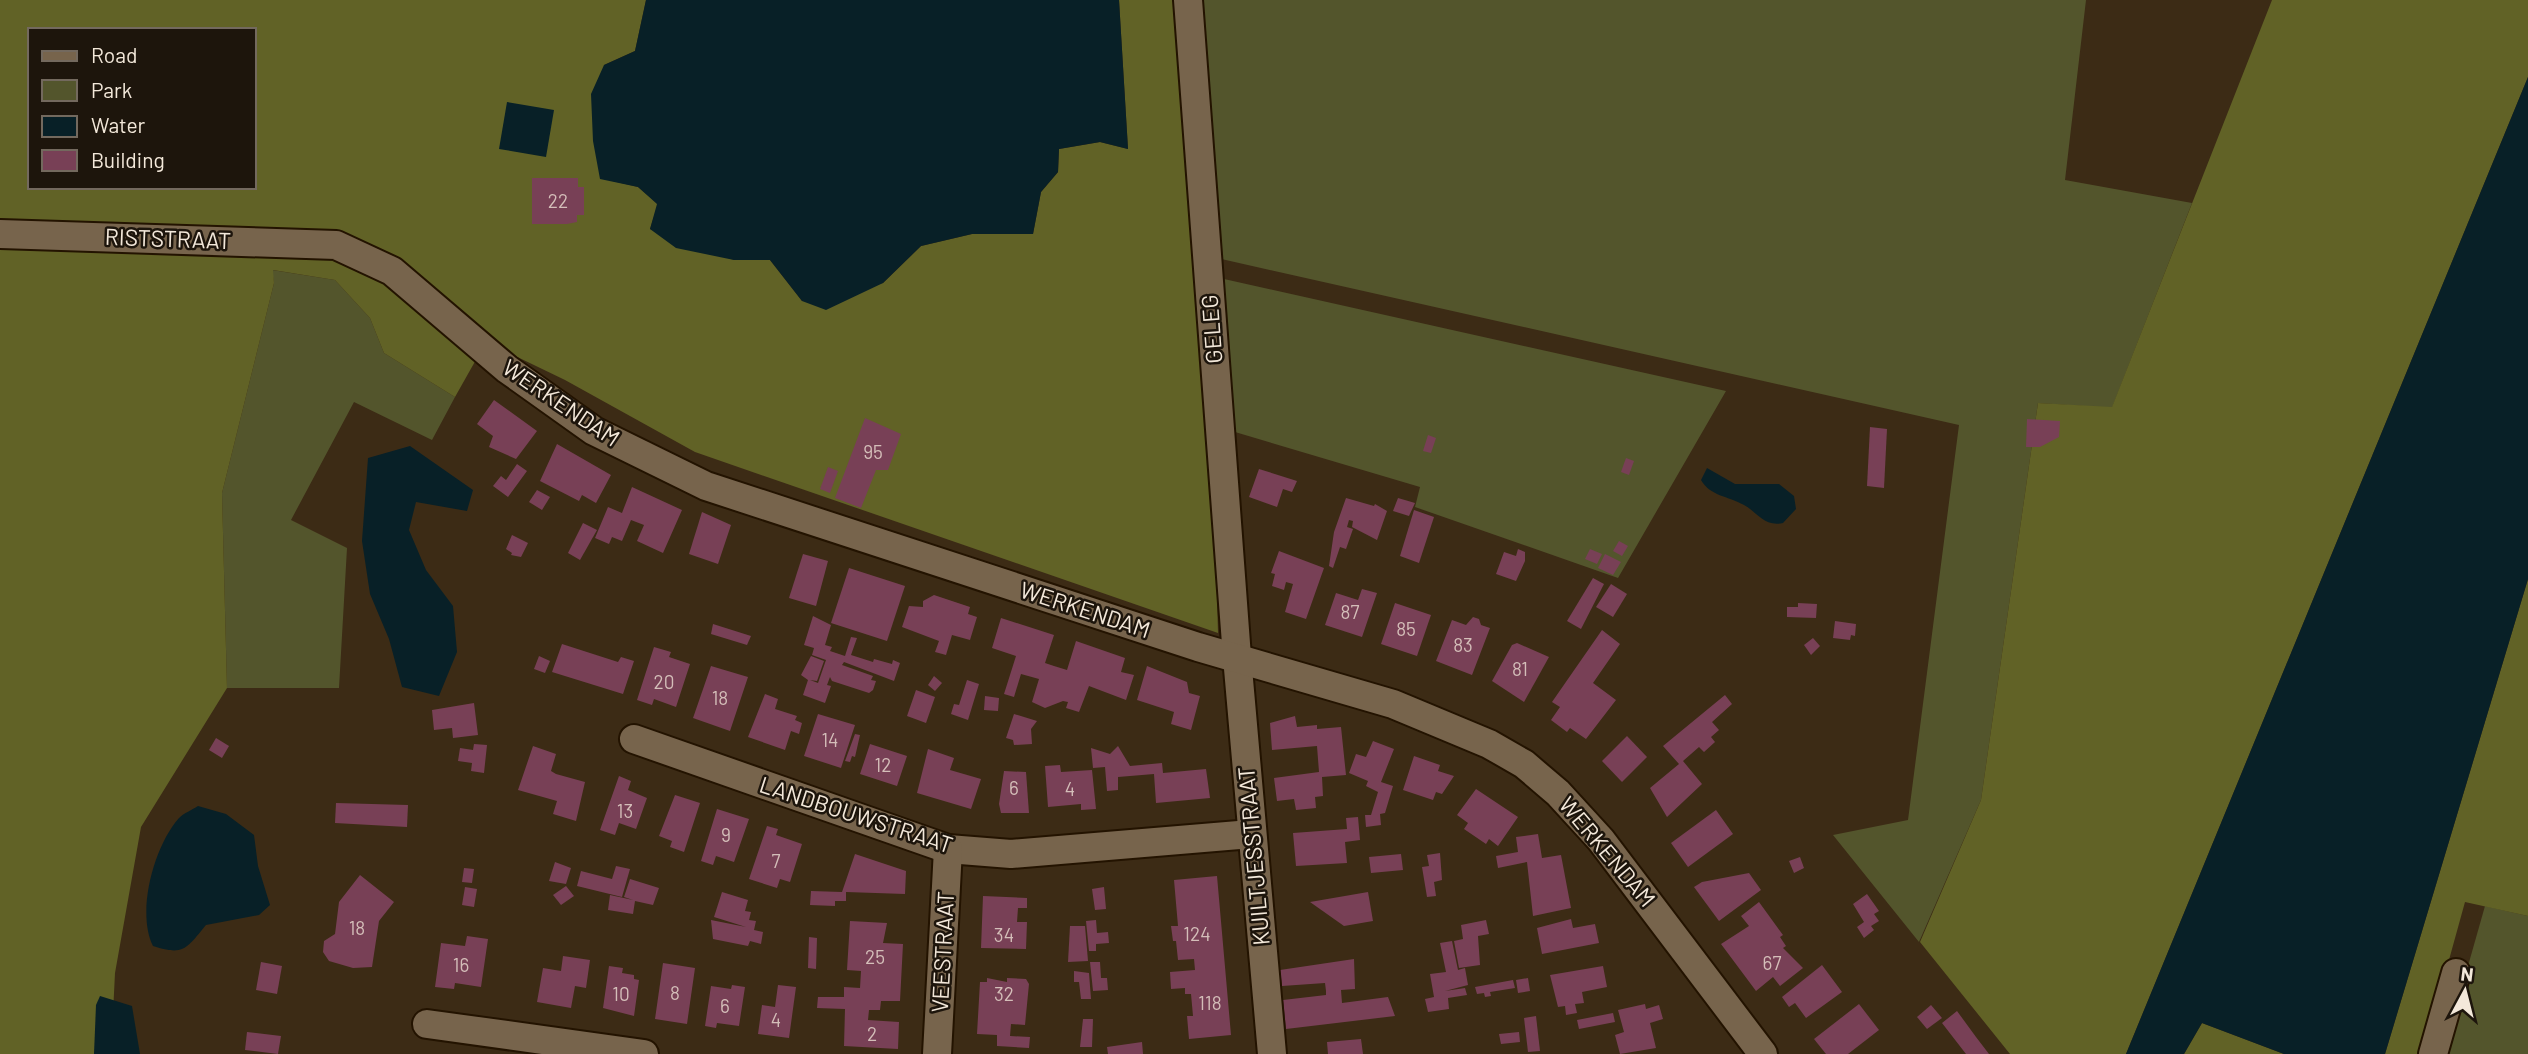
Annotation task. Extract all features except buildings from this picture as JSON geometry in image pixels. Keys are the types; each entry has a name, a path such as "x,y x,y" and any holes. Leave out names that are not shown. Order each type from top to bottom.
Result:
{"street":[{"name":"GELEG","path":"1188,0 1237,657"},
{"name":"RISTSTRAAT","path":"0,234 336,245"},
{"name":"WERKENDAM","path":"336,245 393,271 507,369 594,431 706,486 1237,657 1393,704 1489,744 1524,764 1558,793 1601,840 1763,1054"},
{"name":"KUILTJESSTRAAT","path":"1237,657 1272,1054"},
{"name":"LANDBOUWSTRAAT","path":"634,739 948,849 1011,854 1251,834"},
{"name":"VEESTRAAT","path":"937,1054 948,849"},
{"path":"2433,1054 2456,973"},
{"path":"427,1024 644,1054"}],"green space":[{"path":"1200,0 2086,0 2065,180 2192,203 2112,408 2038,403 1981,800 1919,942 1833,835 1908,820 1959,425 1217,258"},
{"path":"272,270 335,280 370,318 384,353 455,397 432,440 354,402 291,520 347,548 339,688 227,688 222,493 274,283"},
{"path":"1224,279 1726,391 1618,578 1415,507 1420,487 1235,432"},
{"path":"2485,906 2528,916 2528,1054 2443,1054"}],"shaded area":[{"path":"0,0 646,0 635,51 604,65 600,178 638,187 658,204 650,229 734,260 770,260 802,301 883,283 921,246 972,234 1033,234 1041,192 1058,172 1059,149 1100,142 1128,149 1119,0 1178,0 1212,405 1218,633 695,452 565,380 486,342 455,397 384,353 370,318 335,280 273,270 274,283 222,493 227,688 141,827 115,973 111,1054 0,1054"},
{"path":"2272,0 2528,0 2528,77 2126,1054 2010,1054 1920,942 1981,800 2038,403 2112,407"},
{"path":"2528,579 2528,916 2465,902 2423,1054 2385,1054"},
{"path":"2202,1023 2284,1054 2184,1054"}],"water":[{"path":"646,0 1119,0 1128,149 1100,142 1059,149 1058,172 1041,192 1033,234 972,234 921,246 883,283 826,310 802,301 770,260 734,260 676,248 650,229 657,204 638,187 600,179 593,141 591,94 604,65 635,51"},
{"path":"2528,77 2528,579 2385,1054 2284,1054 2202,1023 2184,1054 2126,1054"},
{"path":"507,102 554,110 546,157 499,149"},
{"path":"410,446 473,490 467,511 416,502 409,530 426,570 453,606 457,652 439,696 402,687 389,639 370,594 362,541 368,458"},
{"path":"1707,468 1735,484 1779,484 1794,496 1796,509 1783,523 1766,521 1744,505 1709,489 1701,480"},
{"path":"198,806 226,814 254,835 258,866 270,905 259,915 206,925 184,948 163,949 153,946 148,932 146,916 150,880 170,830 181,816"},
{"path":"100,996 132,1006 140,1054 94,1054 96,1005"}]}
